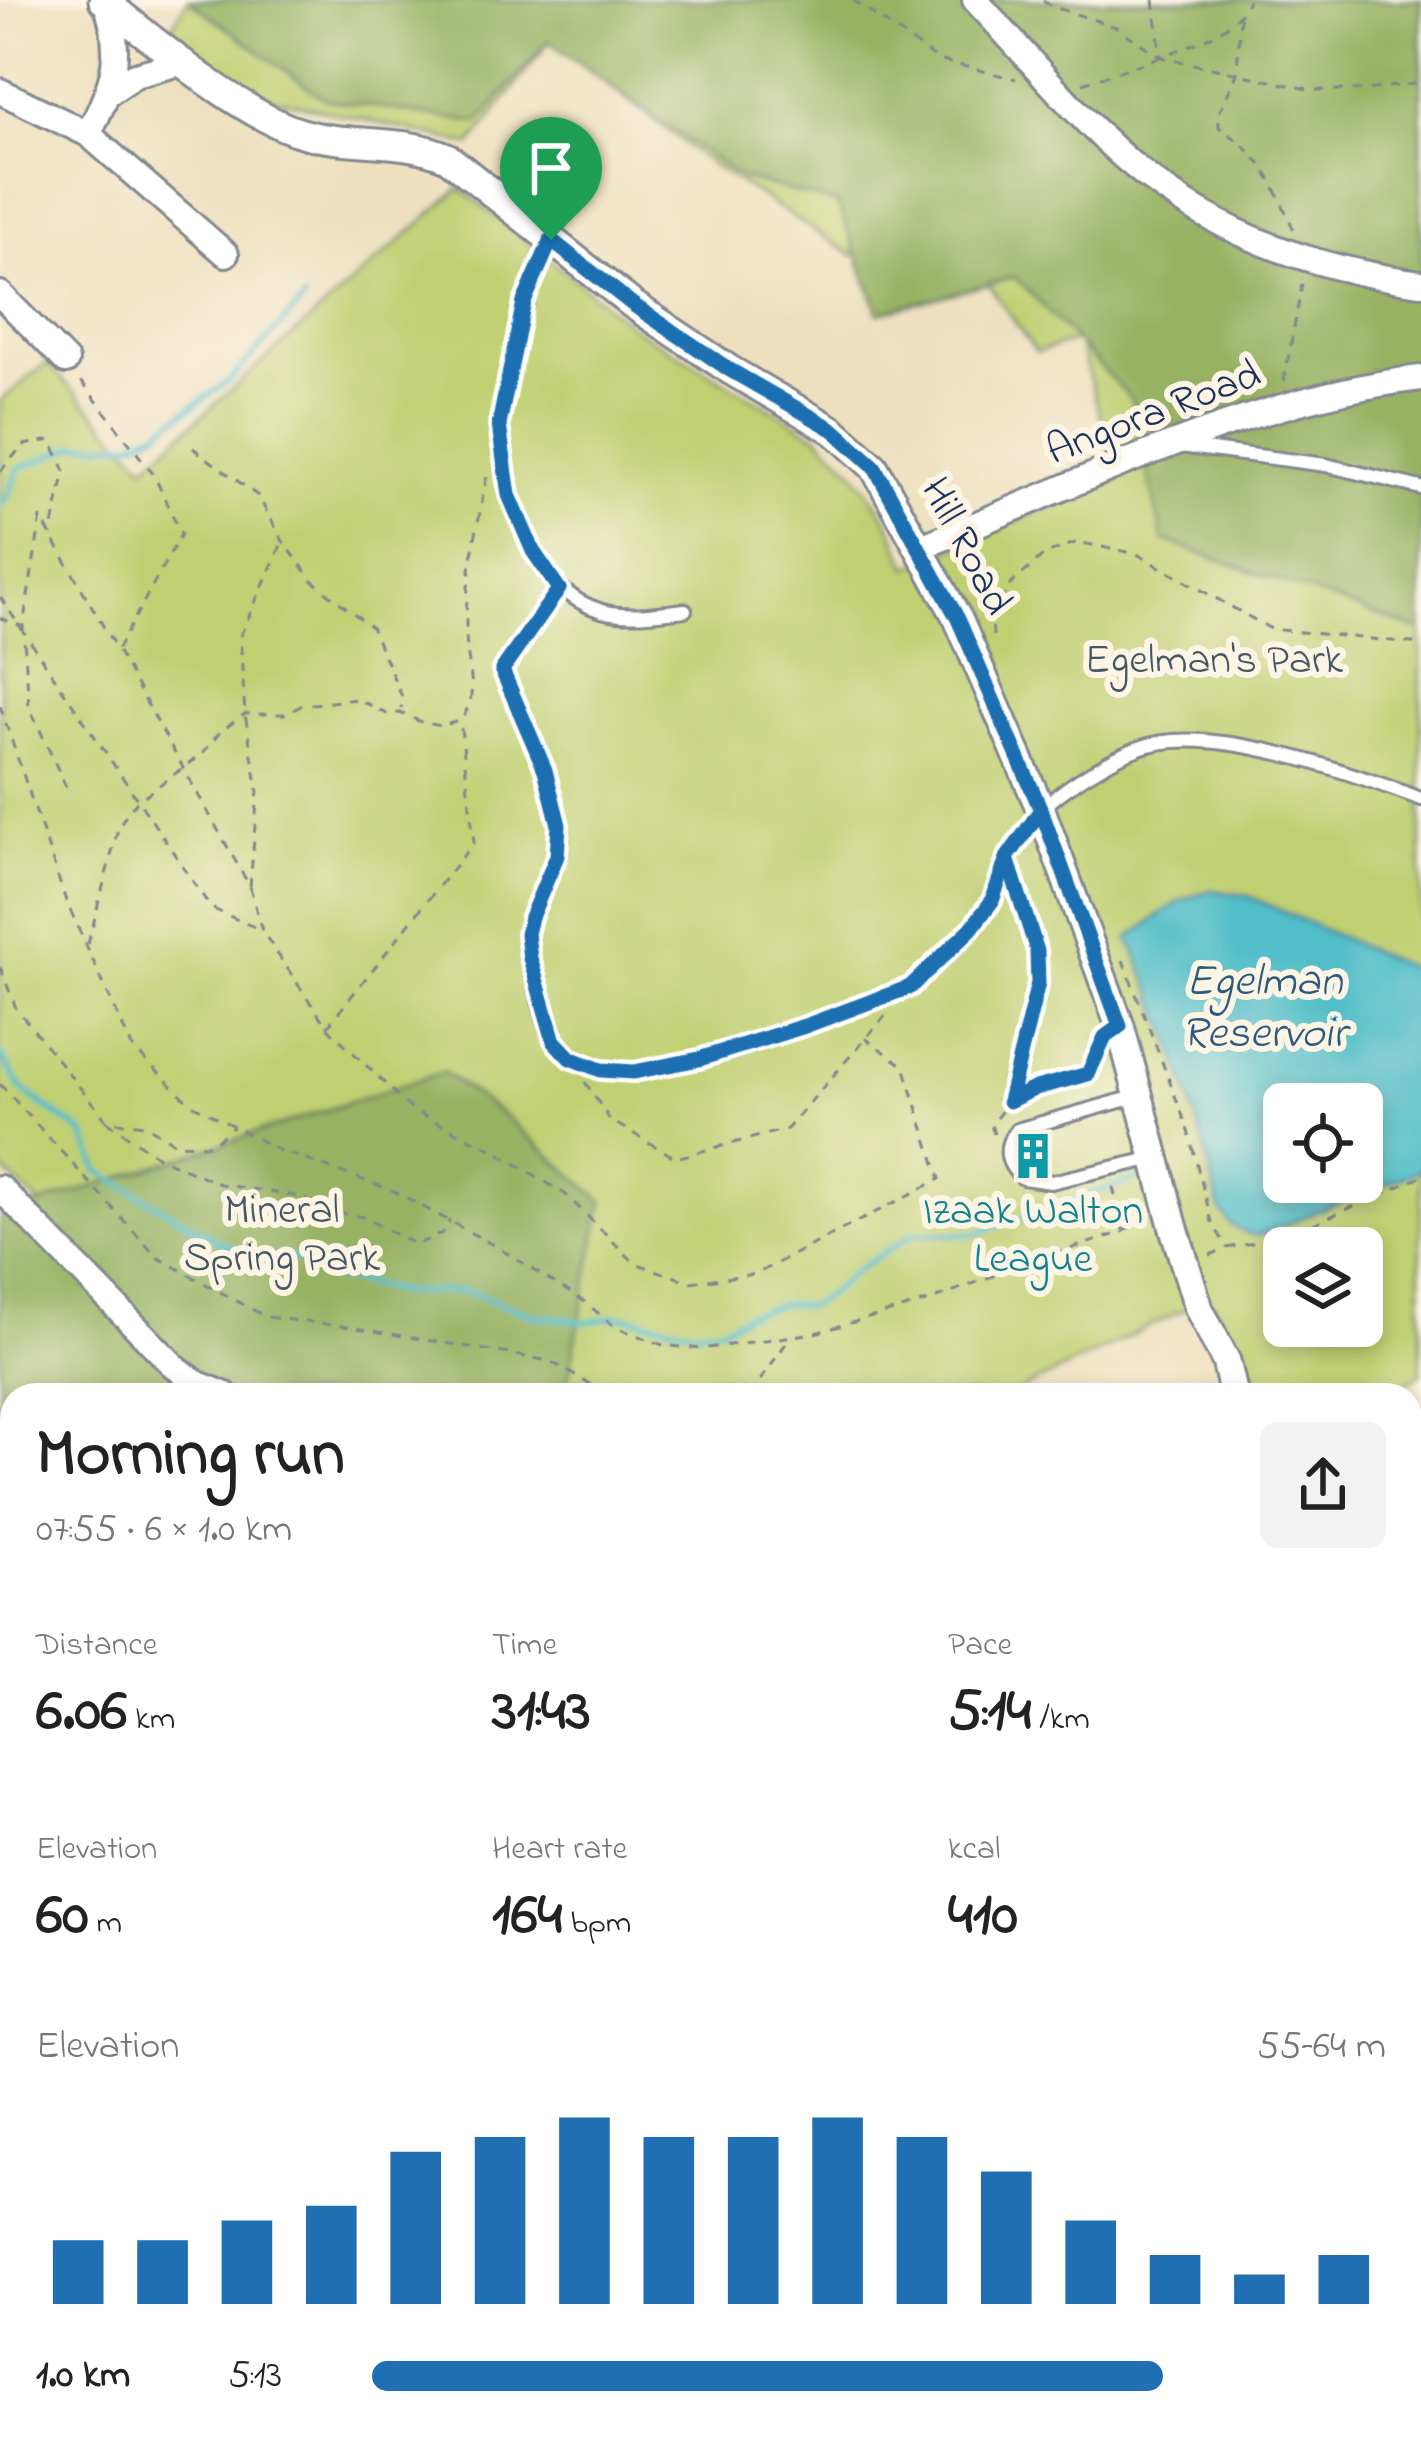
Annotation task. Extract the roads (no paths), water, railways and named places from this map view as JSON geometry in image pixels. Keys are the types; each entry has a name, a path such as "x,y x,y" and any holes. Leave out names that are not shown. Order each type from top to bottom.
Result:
{"street":[{"path":"975,0 1111,145 1165,190 1225,226 1307,259 1421,283"},
{"path":"88,134 110,92 115,28 105,2"},
{"name":"Hill Road","path":"105,2 276,124 303,134 417,147 447,158 632,304 849,442 874,466 978,662 1041,810 1120,1026 1199,1309 1226,1361 1231,1383"},
{"path":"110,92 135,75 184,62"},
{"path":"0,91 88,134 226,254"},
{"path":"0,294 66,361"},
{"name":"Angora Road","path":"921,548 1280,406 1362,386 1421,378"},
{"path":"0,1188 173,1366 197,1383"}],"lane":[{"path":"551,240 524,302 499,425 509,495 533,551 559,589 601,610 642,614 685,610"},
{"path":"1176,445 1326,465 1421,488"},
{"path":"559,589 502,670 545,770 559,825 557,856 527,934 530,958 554,1041 570,1058 601,1070 634,1072 699,1059 910,987 971,929 992,901 1007,858 1041,810 1138,748 1167,740 1204,739 1291,758 1421,799"},
{"path":"1139,1095 1030,1124 1010,1138 1007,1153 1015,1173 1035,1183 1155,1158"}],"water":[{"name":"Egelman Reservoir","path":"1211,890 1248,896 1421,973 1421,1170 1383,1185 1383,1083 1263,1083 1263,1203 1339,1203 1279,1227 1263,1227 1263,1234 1257,1236 1230,1223 1219,1207 1169,1037 1129,938 1181,900"}],"waterway":[{"path":"0,504 19,468 78,445 133,443 158,431 231,379 305,299"},
{"path":"0,1053 23,1091 83,1133 99,1171 222,1243 251,1255 303,1260 337,1277 403,1293 466,1291 533,1315 585,1322 618,1316 695,1330 723,1327 783,1304 809,1306 913,1234 974,1234 1147,1175"}],"place":[{"name":"Izaak Walton League","path":"1033,1156"}],"park label":[{"name":"Egelman's Park","path":"1214,661"},
{"name":"Mineral Spring Park","path":"282,1235"}]}
